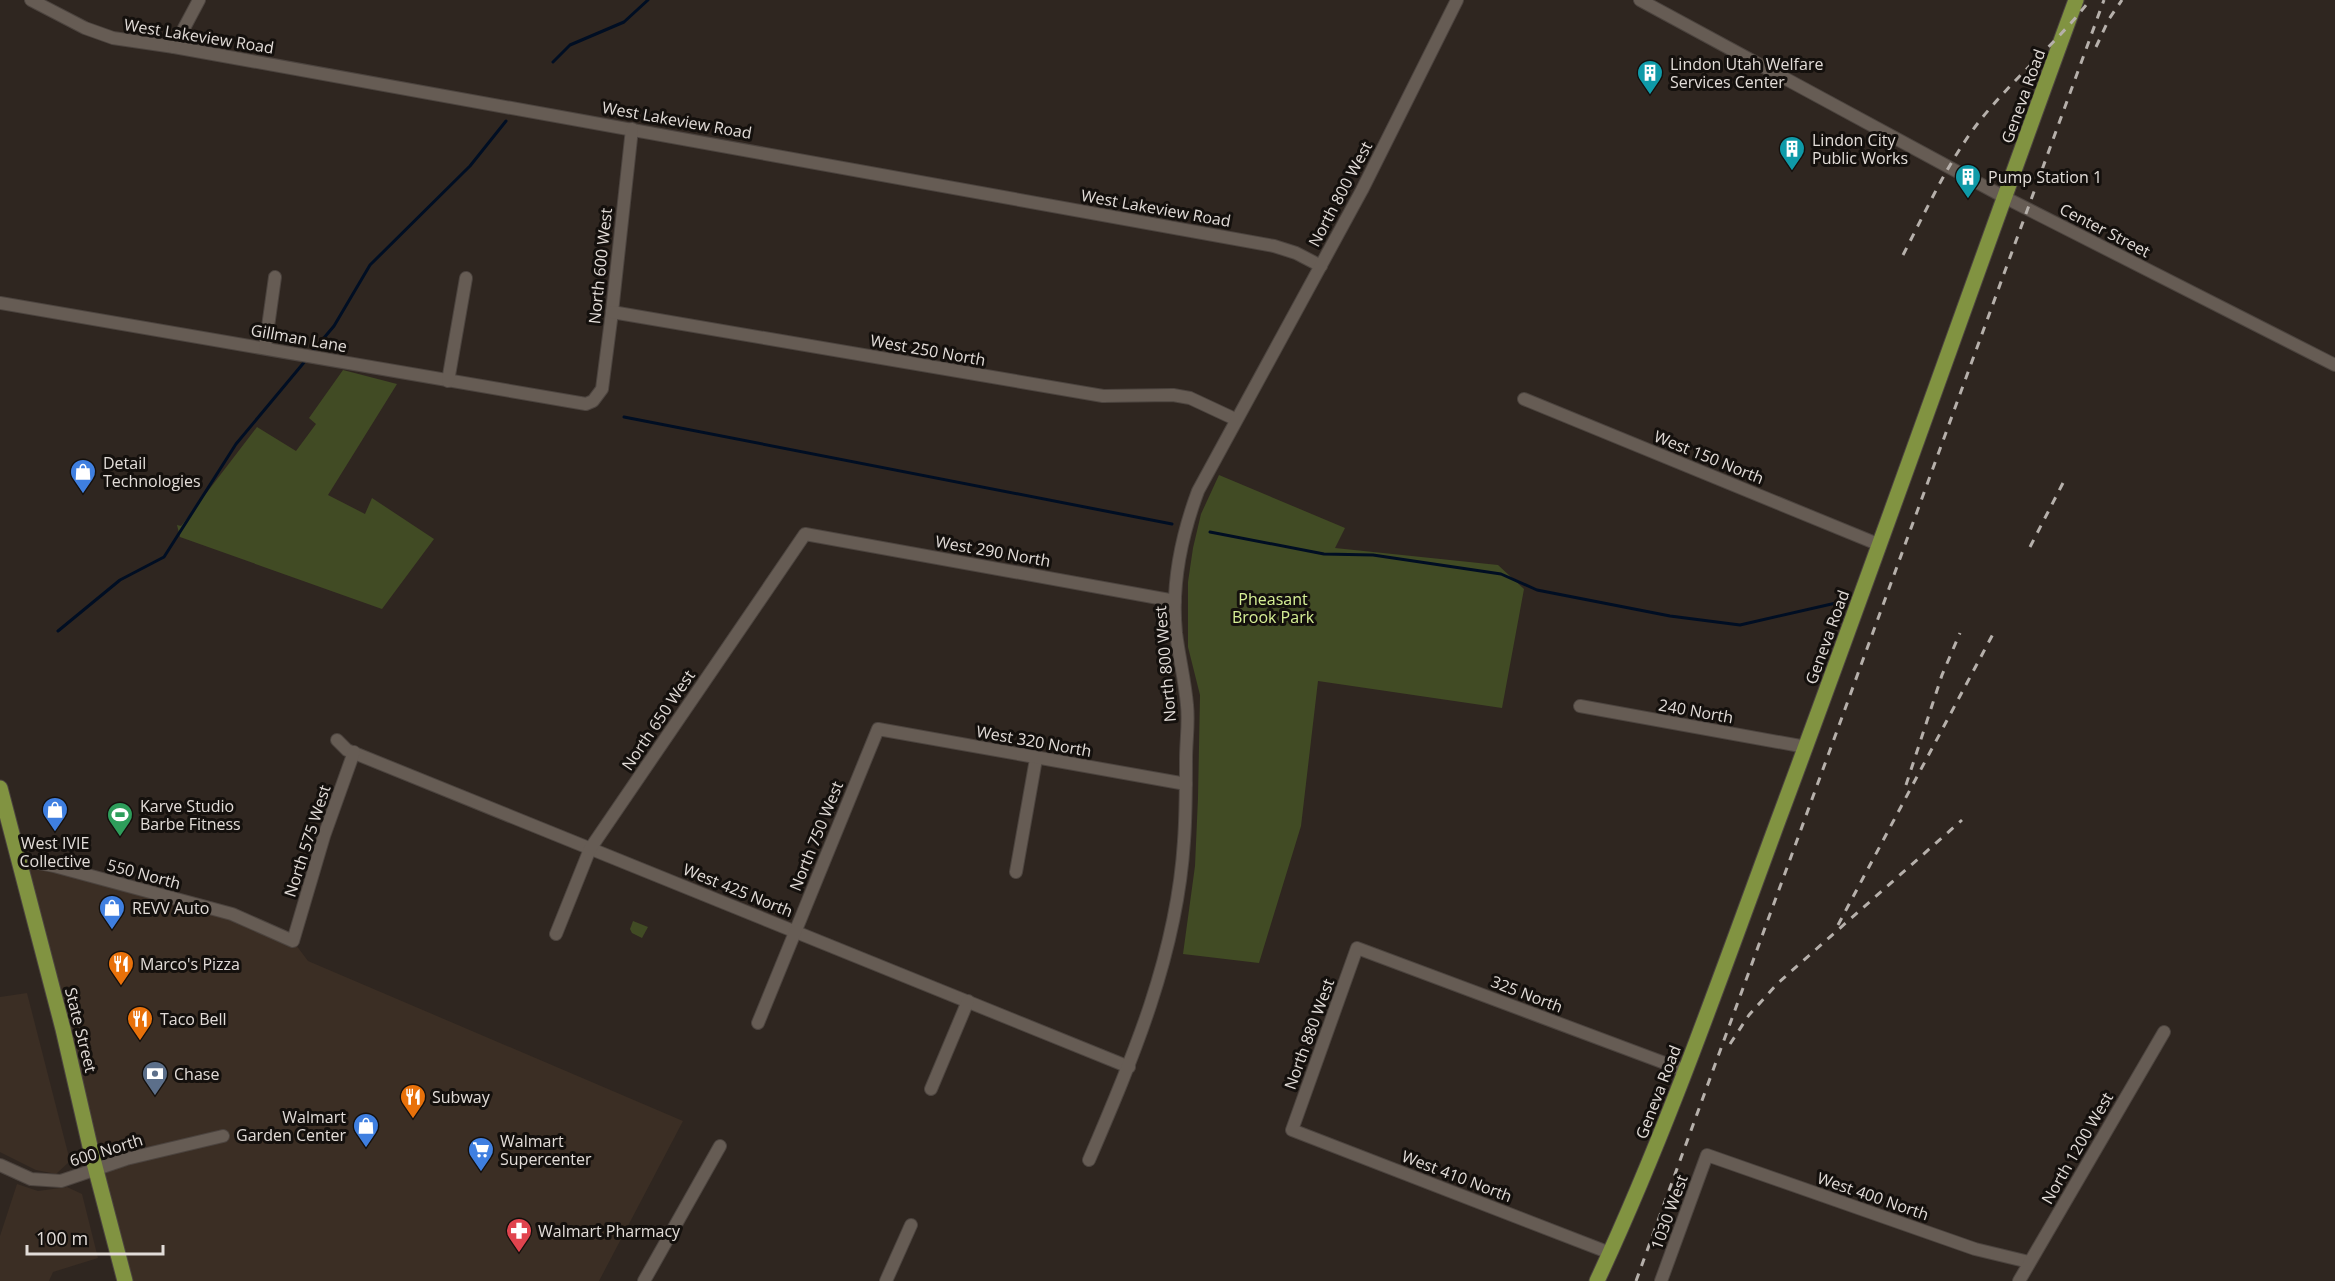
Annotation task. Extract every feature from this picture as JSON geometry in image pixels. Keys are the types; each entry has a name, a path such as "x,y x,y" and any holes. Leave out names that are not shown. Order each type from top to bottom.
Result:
{"main road":[{"name":"Geneva Road","path":"1597,1281 1648,1169 1686,1071 1880,545 2076,0"},
{"name":"State Street","path":"0,788 63,1029 125,1281"}],"street":[{"name":"West Lakeview Road","path":"31,0 85,28 113,38 632,129 1274,246 1296,253 1321,266"},
{"path":"174,47 199,0"},
{"name":"North 800 West","path":"1089,1160 1129,1067 1151,1007 1171,930 1184,842 1187,706 1177,639 1175,601 1180,546 1186,523 1198,491 1235,419 1362,190 1457,0"},
{"name":"Center Street","path":"1640,0 2006,198 2335,365"},
{"name":"North 600 West","path":"591,402 599,396 602,389 632,129"},
{"path":"265,348 275,277"},
{"path":"448,381 466,278"},
{"name":"Gillman Lane","path":"0,303 448,381 586,404 591,402"},
{"name":"West 250 North","path":"612,312 1091,394 1173,395 1190,398 1235,419"},
{"name":"West 150 North","path":"1524,399 1880,545"},
{"name":"West 290 North","path":"805,534 1175,601"},
{"name":"North 650 West","path":"556,934 591,849 805,534"},
{"name":"240 North","path":"1580,706 1806,747"},
{"name":"West 320 North","path":"878,729 1186,784"},
{"name":"North 750 West","path":"758,1023 878,729"},
{"name":"West 425 North","path":"337,740 347,750 1129,1067"},
{"name":"North 575 West","path":"293,941 324,836 354,752"},
{"path":"1016,872 1036,759"},
{"name":"550 North","path":"18,859 54,866 232,914 293,941"},
{"name":"325 North","path":"1358,948 1686,1071"},
{"name":"North 880 West","path":"1292,1131 1358,948"},
{"path":"931,1089 968,1001"},
{"name":"North 1200 West","path":"2019,1281 2164,1032"},
{"name":"West 410 North","path":"1292,1131 1610,1253"},
{"name":"600 North","path":"0,1165 30,1179 61,1181 96,1168 223,1136"},
{"path":"644,1281 720,1146"},
{"name":"West 400 North","path":"1707,1155 1975,1249 2029,1262"},
{"name":"1030 West","path":"1661,1281 1707,1155"},
{"path":"886,1281 911,1225"}],"shaded area":[{"path":"18,859 232,914 293,941 308,961 683,1121 599,1281 133,1281 96,1168"},
{"path":"27,993 70,1161 56,1174 36,1170 0,1152 0,997"},
{"path":"17,1184 38,1191 67,1187 82,1194 98,1258 53,1272 49,1281 0,1281 0,1236"}],"green space":[{"path":"343,370 397,384 328,495 365,514 372,498 434,539 382,609 180,537 177,525 181,526 257,427 296,451 316,424 309,418"},
{"name":"Pheasant Brook Park","path":"1219,475 1345,528 1335,548 1498,565 1524,589 1502,708 1318,681 1301,826 1259,963 1183,954 1195,866 1200,695 1188,647 1188,582 1201,514"},
{"path":"633,921 648,927 642,938 632,933 630,929"}],"waterway":[{"path":"553,62 570,45 624,22 648,0"},
{"path":"312,352 334,326 370,265 470,166 506,121"},
{"path":"58,631 120,580 164,557 236,444 306,360"},
{"path":"624,417 1172,524"},
{"path":"1210,532 1324,554 1373,555 1501,574 1537,590 1670,616 1740,625 1836,603"}],"railway":[{"path":"1903,255 1966,139 2005,92 2090,0"},
{"path":"1636,1281 2104,0"},
{"path":"2096,47 2109,19 2122,0"},
{"path":"2030,547 2064,481"},
{"path":"1906,785 1942,675 1960,633"},
{"path":"1838,925 1993,634"},
{"path":"1730,1044 1749,1015 1778,983 1962,820"}],"place":[{"name":"Lindon Utah Welfare Services Center","path":"1650,96"},
{"name":"Lindon City Public Works","path":"1792,172"},
{"name":"Pump Station 1","path":"1968,200"},
{"name":"Detail Technologies","path":"83,495"},
{"name":"West IVIE Collective","path":"55,833"},
{"name":"Karve Studio Barbe Fitness","path":"120,838"},
{"name":"REVV Auto","path":"112,931"},
{"name":"Marco's Pizza","path":"121,987"},
{"name":"Taco Bell","path":"140,1042"},
{"name":"Chase","path":"155,1097"},
{"name":"Subway","path":"413,1120"},
{"name":"Walmart Garden Center","path":"366,1149"},
{"name":"Walmart Supercenter","path":"481,1173"},
{"name":"Walmart Pharmacy","path":"519,1254"}]}
